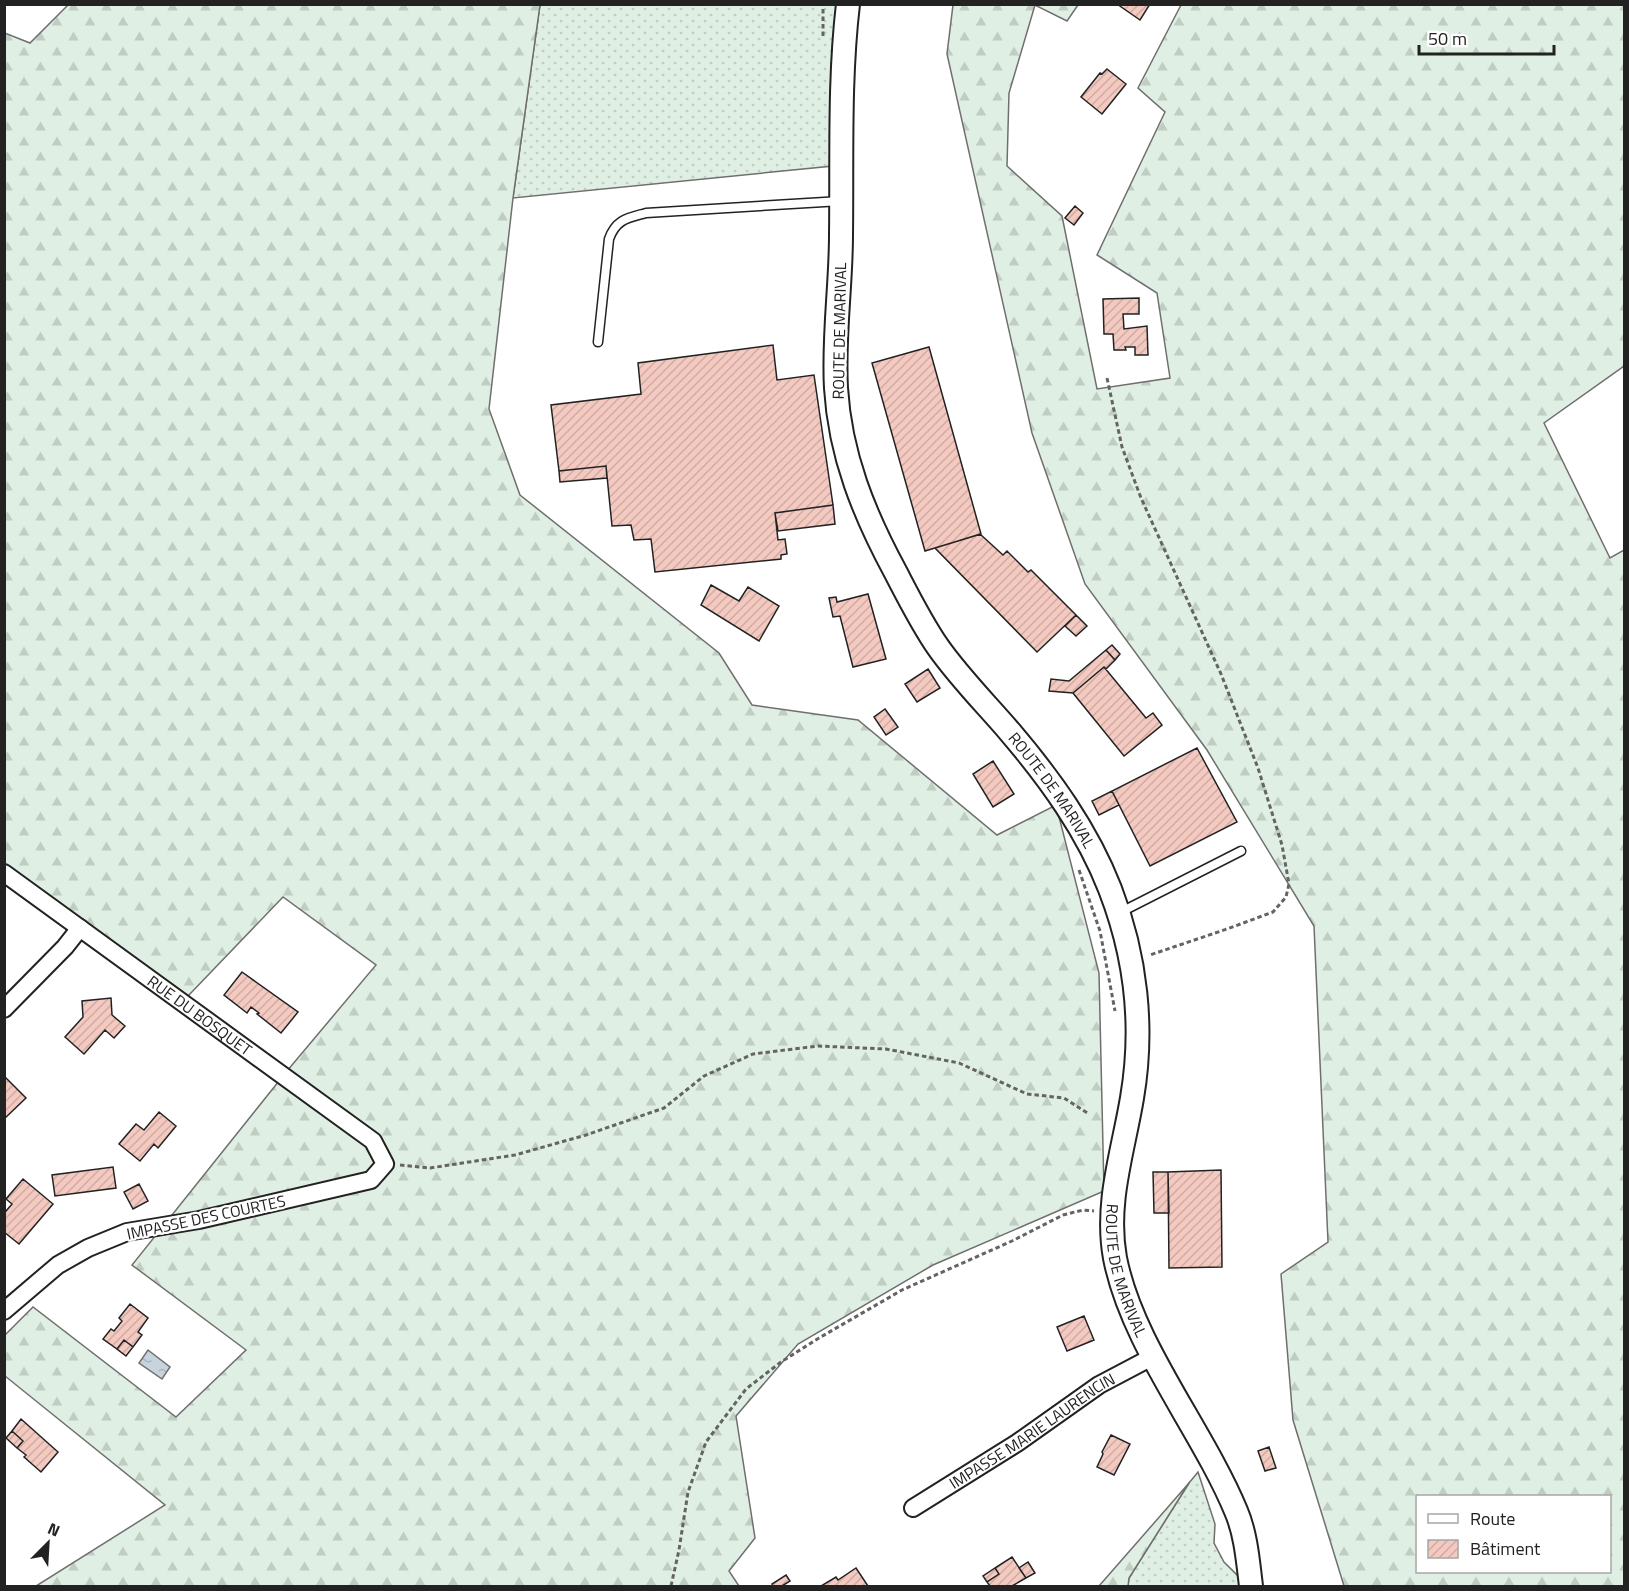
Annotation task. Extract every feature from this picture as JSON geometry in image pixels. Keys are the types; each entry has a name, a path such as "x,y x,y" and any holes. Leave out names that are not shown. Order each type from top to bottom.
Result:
{"main road":[{"name":"ROUTE DE MARIVAL","path":"848,4 844,58 841,260 836,384 843,446 856,490 880,543 923,624 939,649 1031,758 1066,805 1084,832 1098,860 1118,914 1131,961 1136,999 1138,1046 1132,1096 1113,1190 1111,1212 1114,1254 1123,1287 1154,1356 1238,1514 1247,1554 1251,1587"}],"street":[{"name":"RUE DU BOSQUET","path":"4,873 373,1141 385,1164"},
{"path":"4,1010 65,948 80,928"},
{"name":"IMPASSE DES COURTES","path":"4,1311 58,1265 88,1248 127,1232 199,1220 371,1180 385,1164"},
{"name":"IMPASSE MARIE LAURENCIN","path":"914,1508 1017,1443 1099,1385 1154,1356"}],"lane":[{"path":"598,342 609,239 613,228 623,220 646,213 842,201"},
{"path":"1118,914 1241,851"}],"path":[{"path":"823,42 824,4"},
{"path":"1107,378 1122,447 1141,498 1221,674 1258,768 1282,844 1289,884 1286,897 1273,912 1227,930 1131,961"},
{"path":"1077,862 1080,878 1100,931 1116,1014"},
{"path":"385,1164 430,1168 515,1155 586,1135 664,1108 704,1076 753,1054 818,1046 886,1049 959,1063 1027,1094 1064,1098 1089,1114"},
{"path":"671,1587 688,1492 706,1442 746,1389 781,1362 902,1290 1012,1241 1063,1215 1083,1210 1097,1213"}],"green space":[{"path":"68,5 540,5 513,198 489,409 520,495 719,653 752,705 858,720 997,835 1056,805 1099,973 1104,1191 933,1265 798,1344 736,1416 755,1538 729,1571 739,1586 36,1586 165,1505 5,1376 5,1335 33,1307 176,1417 246,1350 132,1265 287,1071 376,965 283,897 188,996 5,864 5,33 30,43"},
{"path":"540,5 839,5 833,166 513,198"},
{"path":"953,5 1035,5 1009,93 1007,166 1062,216 1097,389 1170,378 1157,293 1097,255 1165,112 1138,88 1181,5 1624,5 1624,366 1544,423 1610,558 1624,550 1624,1586 1344,1586 1293,1420 1281,1274 1328,1242 1314,926 1207,750 1085,584 1032,433 947,54"},
{"path":"1035,5 1078,5 1067,21"},
{"path":"1198,1472 1215,1524 1214,1543 1224,1562 1239,1577 1241,1586 1128,1586 1129,1578"},
{"path":"1189,1483 1129,1578 1128,1586 1099,1586"}],"water":[{"path":"148,1350 170,1367 162,1379 139,1363"}],"building":[{"path":"1117,4 1150,4 1140,20"},
{"path":"1107,69 1126,84 1102,114 1081,97 1100,73 1102,74"},
{"path":"1075,206 1083,213 1074,225 1065,218"},
{"path":"1139,298 1139,314 1123,314 1124,329 1147,326 1148,355 1135,355 1135,347 1114,350 1113,334 1104,334 1103,299"},
{"path":"773,345 777,380 814,375 833,505 775,513 778,540 785,539 787,554 781,555 781,559 655,572 651,539 634,540 631,525 612,526 606,466 559,471 551,405 641,394 638,363"},
{"path":"929,347 981,534 925,551 872,363"},
{"path":"606,466 607,478 560,482 559,471"},
{"path":"833,505 835,524 778,531 775,513"},
{"path":"980,534 1003,555 1007,551 1028,572 1031,570 1076,615 1037,652 935,548"},
{"path":"711,585 739,601 748,587 779,606 759,641 701,605"},
{"path":"868,594 886,659 853,667 840,616 833,617 829,598 836,597 837,602"},
{"path":"1076,615 1087,626 1076,636 1065,626"},
{"path":"1112,645 1120,654 1115,660 1106,650"},
{"path":"1106,650 1115,660 1073,693 1049,691 1051,679 1069,681"},
{"path":"1104,667 1146,718 1153,713 1162,725 1124,756 1073,693"},
{"path":"928,669 940,688 917,702 905,684"},
{"path":"885,709 898,727 886,735 874,717"},
{"path":"1197,748 1237,822 1150,866 1112,791"},
{"path":"993,761 1014,794 993,807 973,774"},
{"path":"1112,791 1119,805 1099,815 1092,801"},
{"path":"242,972 298,1012 281,1033 251,1007 247,1013 224,995"},
{"path":"111,998 112,1015 125,1026 114,1038 105,1030 84,1054 65,1037 83,1017 82,1001"},
{"path":"4,1076 26,1098 4,1119"},
{"path":"159,1112 176,1126 158,1148 154,1144 140,1161 119,1144 136,1124 144,1130"},
{"path":"113,1167 116,1188 55,1196 52,1175"},
{"path":"1221,1170 1222,1267 1169,1268 1168,1172"},
{"path":"1153,1172 1168,1172 1169,1213 1154,1213"},
{"path":"23,1179 53,1204 19,1244 4,1232 4,1210 6,1211 12,1204 6,1199"},
{"path":"139,1184 148,1201 133,1209 124,1192"},
{"path":"130,1304 148,1318 138,1332 142,1335 133,1347 124,1340 117,1349 103,1339 122,1321 119,1318"},
{"path":"1084,1316 1094,1340 1067,1351 1057,1327"},
{"path":"124,1340 133,1347 126,1356 117,1349"},
{"path":"21,1419 58,1452 41,1472 17,1448 23,1441 12,1431"},
{"path":"12,1431 23,1441 17,1448 6,1438"},
{"path":"1111,1435 1130,1444 1114,1475 1097,1467"},
{"path":"1269,1447 1276,1468 1265,1471 1258,1451"},
{"path":"1012,1557 1026,1578 1012,1586 990,1586 987,1582 999,1574 995,1568"},
{"path":"1028,1562 1035,1573 1026,1578 1019,1568"},
{"path":"856,1568 868,1586 821,1586 836,1577 838,1580"},
{"path":"995,1568 999,1574 987,1582 983,1576"},
{"path":"786,1575 790,1581 782,1586 773,1586 772,1584"}]}
